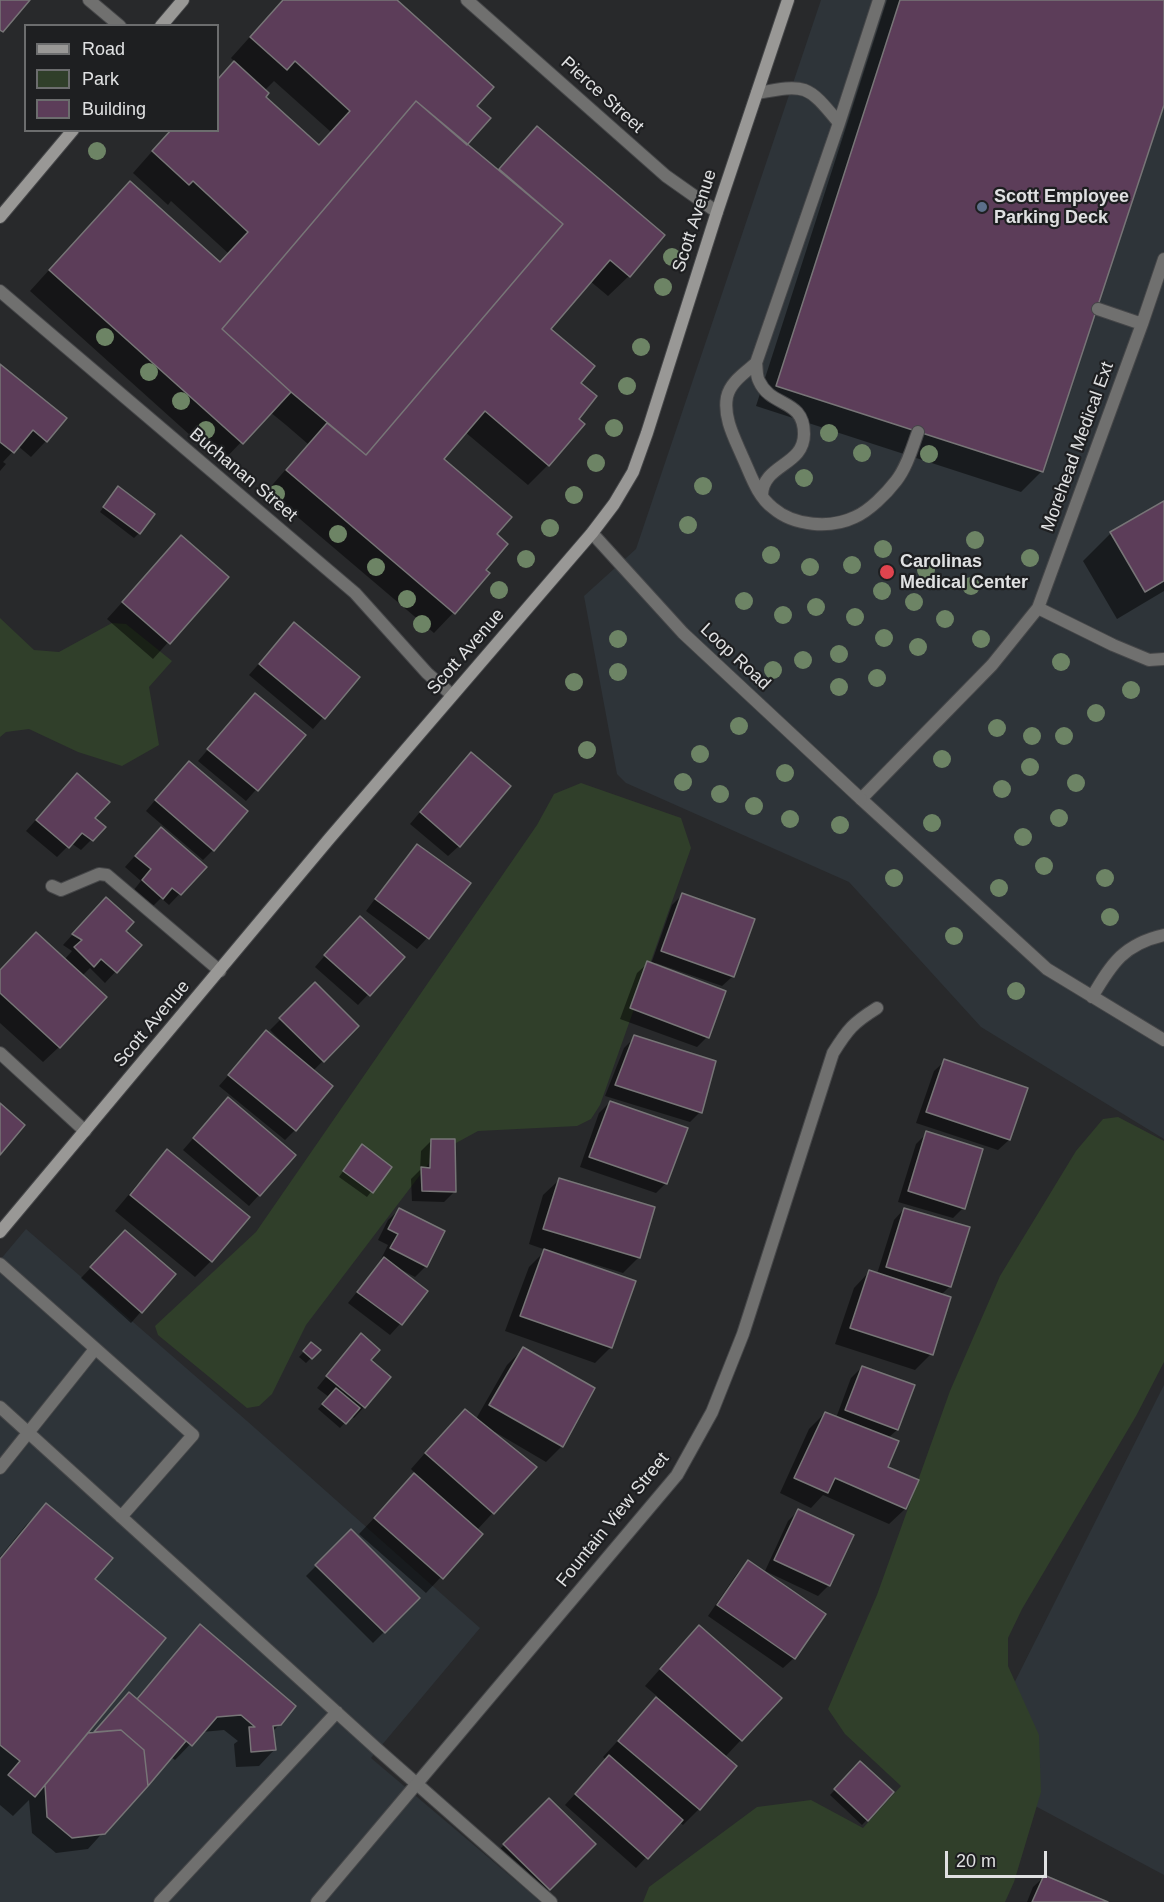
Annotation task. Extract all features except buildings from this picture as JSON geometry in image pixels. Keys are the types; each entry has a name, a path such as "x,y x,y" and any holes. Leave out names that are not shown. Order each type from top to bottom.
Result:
{"main road":[{"path":"163,24 183,0"},
{"name":"Scott Avenue","path":"0,1232 336,831 592,533 614,504 633,472 647,433 717,212 788,0"},
{"path":"0,217 71,132"}],"street":[{"path":"89,0 118,24"},
{"name":"Pierce Street","path":"467,0 666,176 717,212"},
{"path":"762,495 762,484 798,454 804,437 803,419 795,408 778,401 767,392 758,380 756,363 879,0"},
{"path":"757,93 798,87 808,89 819,98 839,123"},
{"name":"Morehead Medical Ext","path":"861,799 992,665 1038,608 1164,259"},
{"name":"Buchanan Street","path":"0,291 355,593 427,673 452,695"},
{"path":"1098,309 1142,324"},
{"path":"756,363 736,380 727,395 727,416 757,489 772,508 790,519 823,525 855,518 896,481 907,462 918,432"},
{"name":"Loop Road","path":"592,533 683,633 1047,969 1164,1040"},
{"path":"1038,608 1149,660 1164,659"},
{"path":"52,886 61,890 99,874 107,875 220,971"},
{"path":"1092,997 1105,974 1124,951 1149,938 1164,935"},
{"name":"Fountain View Street","path":"317,1902 677,1475 712,1412 743,1334 833,1053 856,1021 878,1008"},
{"path":"0,1053 85,1131"},
{"path":"0,1264 193,1436 121,1517"},
{"path":"0,1468 95,1349"},
{"path":"0,1407 416,1784 551,1902"},
{"path":"160,1902 337,1712"}],"shaded area":[{"name":"Carolinas Medical Center","path":"821,0 1164,0 1164,1139 981,1027 849,882 626,783 617,774 584,596 636,549"},
{"path":"26,1229 480,1628 371,1758 541,1902 0,1902 0,1260"},
{"path":"1164,1385 1164,1875 970,1771"}],"green space":[{"path":"0,618 34,650 59,652 112,623 126,624 172,661 149,687 159,745 122,766 78,752 29,729 6,732 0,737"},
{"path":"581,783 681,818 691,848 600,1105 591,1119 577,1126 478,1131 436,1154 306,1325 272,1394 259,1406 247,1408 158,1335 155,1326 256,1232 537,825 554,794"},
{"path":"1118,1117 1164,1141 1164,1362 1136,1416 1022,1609 1008,1638 1008,1666 1039,1735 1041,1792 1014,1882 1005,1902 643,1902 649,1887 757,1807 811,1800 863,1828 901,1786 845,1734 828,1709 877,1595 950,1391 1000,1276 1076,1151 1103,1119"}],"place":[{"name":"Scott Employee Parking Deck","path":"982,207"},
{"name":"Carolinas Medical Center","path":"887,572"}]}
